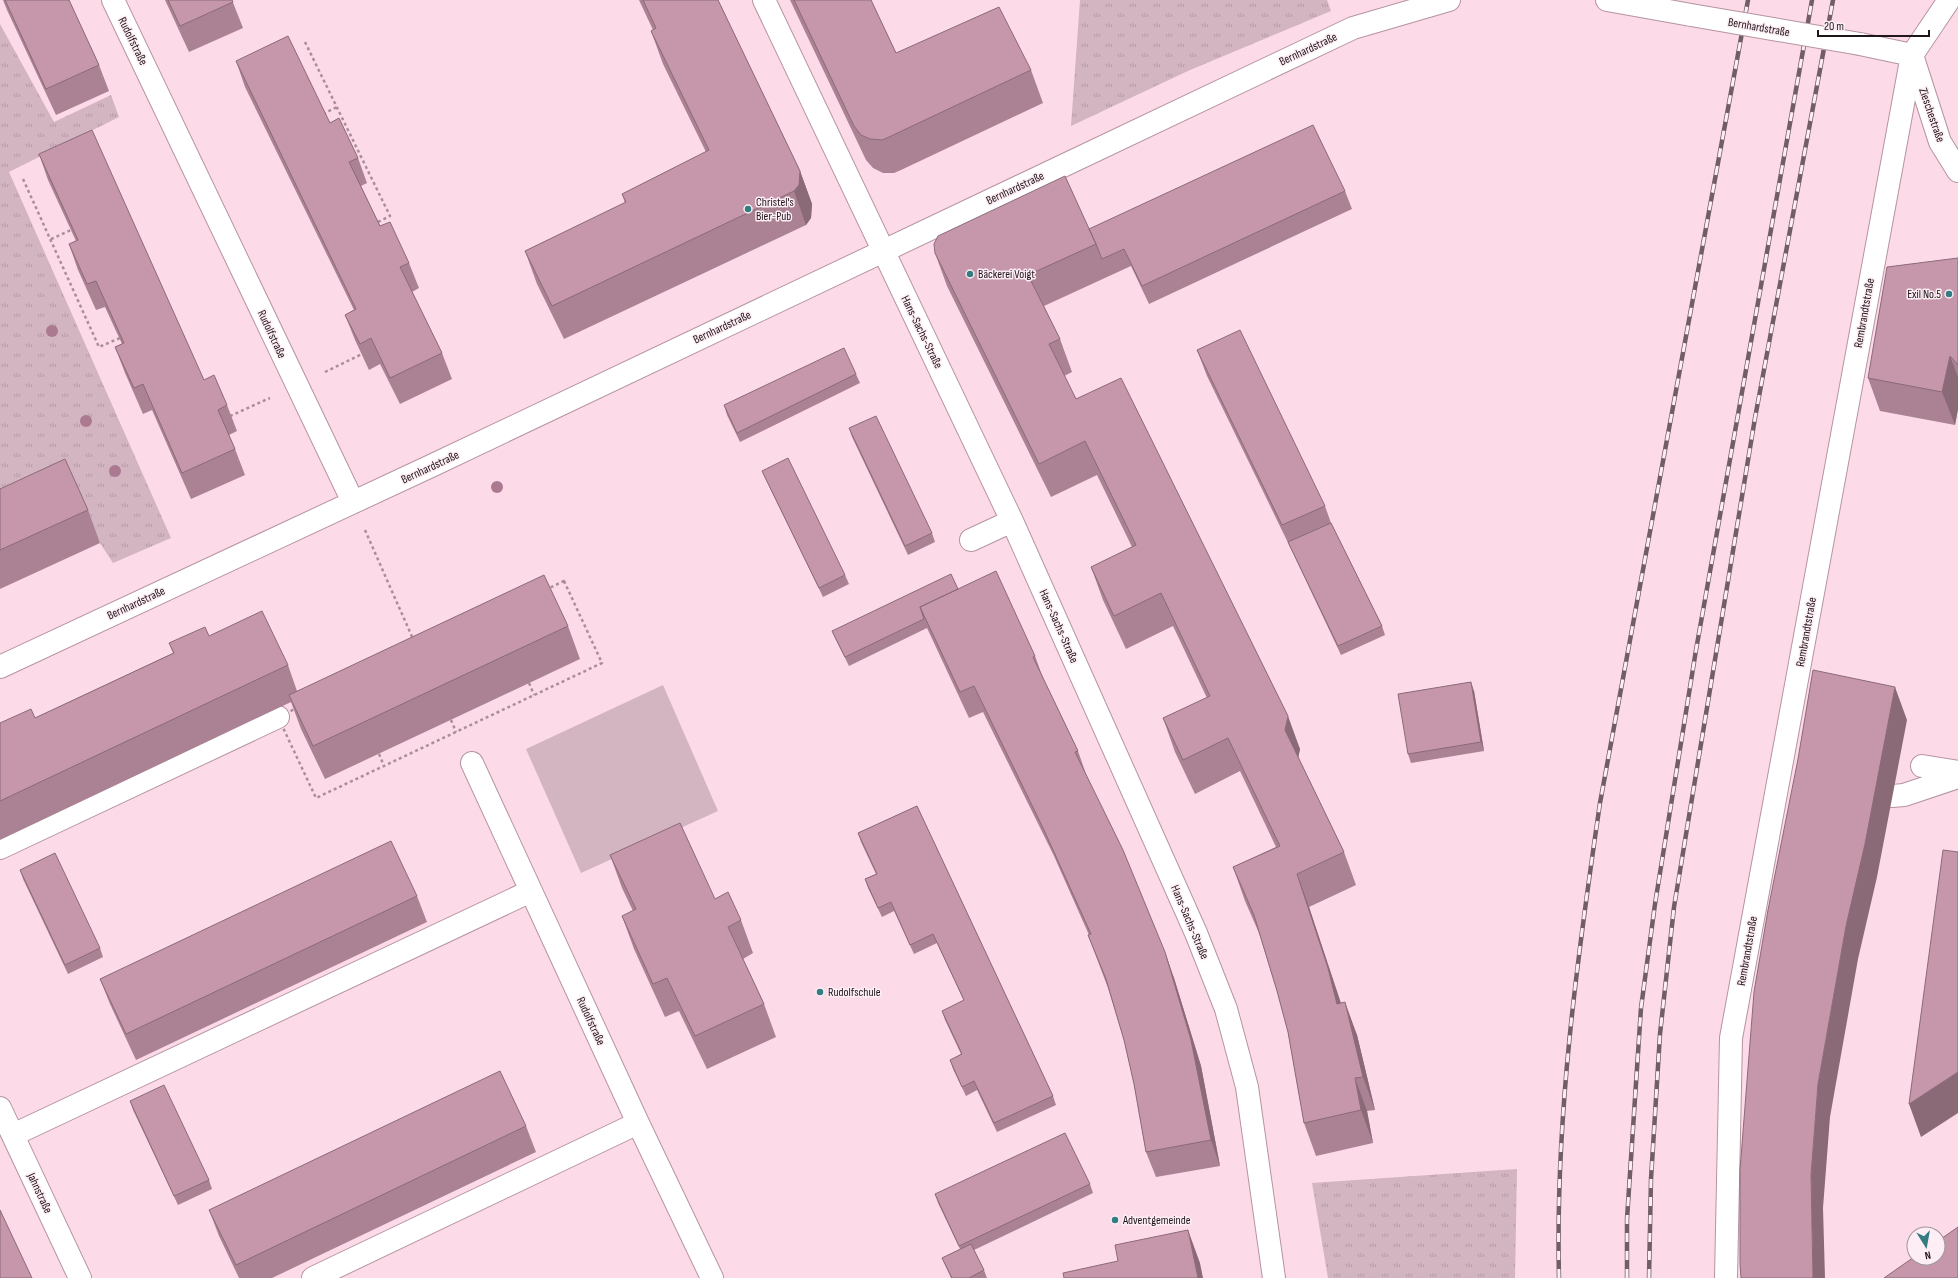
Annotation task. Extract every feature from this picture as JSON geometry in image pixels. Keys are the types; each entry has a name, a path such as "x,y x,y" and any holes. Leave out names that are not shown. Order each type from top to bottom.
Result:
{"street":[{"name":"Rudolfstraße","path":"113,0 353,502"},
{"name":"Hans-Sachs-Straße","path":"764,0 1012,520 1196,933 1226,1009 1247,1087 1274,1278"},
{"name":"Bernhardstraße","path":"0,667 353,502 1353,28 1449,0"},
{"name":"Bernhardstraße","path":"1607,0 1860,44 1912,55"},
{"name":"Rembrandtstraße","path":"1726,1278 1731,1038 1789,777 1912,55 1949,0"},
{"name":"Zieschestraße","path":"1912,55 1940,142 1958,171"},
{"path":"971,540 1012,520"},
{"path":"0,848 278,717"},
{"name":"Rudolfstraße","path":"472,763 638,1123 712,1278"},
{"path":"1922,766 1958,772"},
{"path":"1892,796 1904,795 1958,777"},
{"path":"13,1135 531,891"},
{"name":"Jahnstraße","path":"0,1108 80,1278"},
{"path":"313,1278 638,1123"}],"path":[{"path":"305,42 390,216 375,223"},
{"path":"322,114 337,107"},
{"path":"23,179 99,347 120,338"},
{"path":"51,239 71,230"},
{"path":"353,502 421,657"},
{"path":"564,581 602,663 316,798 278,717 418,650 564,581"},
{"path":"528,683 534,695"},
{"path":"379,754 384,766"}],"green space":[{"path":"1080,0 1327,0 1331,11 1190,70 1071,126"},
{"path":"0,24 54,122 111,95 119,117 9,172 171,538 113,563 100,543 77,493 0,528"},
{"path":"663,685 718,811 581,873 526,749"},
{"path":"1517,1169 1515,1278 1328,1278 1312,1183"}],"building":[{"path":"5,0 69,0 99,65 46,89"},
{"path":"168,0 232,0 233,2 180,26"},
{"path":"643,0 718,0 800,171 799,185 794,191 552,306 525,251 626,202 622,194 709,150 651,31 656,28"},
{"path":"794,0 871,0 896,53 999,7 1031,70 882,140 870,139 861,135 854,126"},
{"path":"288,36 330,123 339,118 358,158 349,162 380,226 390,222 409,263 400,267 442,353 390,378 371,338 360,344 345,315 356,309 236,61"},
{"path":"1313,125 1345,191 1142,286 1124,249 1102,259 1089,229"},
{"path":"92,130 204,380 214,375 227,405 218,410 235,449 182,473 143,384 134,388 115,347 124,343 96,281 87,284 69,244 78,240 39,154"},
{"path":"1065,176 1096,244 1028,275 1060,339 1049,344 1076,399 1121,378 1288,716 1285,730 1344,852 1297,874 1328,968 1337,1004 1345,1002 1363,1077 1355,1078 1361,1110 1304,1123 1288,1032 1277,991 1254,915 1233,867 1280,846 1228,738 1183,760 1163,718 1210,696 1161,593 1114,616 1091,567 1136,545 1085,441 1039,464 935,253 934,244 938,236"},
{"path":"1958,258 1958,365 1950,356 1942,392 1868,378 1887,267"},
{"path":"1240,330 1325,506 1282,525 1197,350"},
{"path":"844,348 856,374 737,433 724,405"},
{"path":"876,416 932,533 905,546 849,428"},
{"path":"788,458 845,575 819,588 762,471"},
{"path":"65,459 88,510 0,550 0,489"},
{"path":"1331,523 1382,626 1338,646 1288,542"},
{"path":"996,571 1035,656 1033,657 1078,751 1075,752 1123,850 1165,952 1191,1040 1211,1140 1146,1152 1134,1084 1124,1040 1106,979 1088,935 1091,934 1044,830 974,686 960,692 920,607"},
{"path":"951,574 958,589 920,607 924,619 845,657 832,631"},
{"path":"544,575 568,626 313,746 289,695"},
{"path":"262,611 288,665 0,801 0,723 31,709 35,718 174,653 169,643 205,627 209,636"},
{"path":"1813,670 1895,687 1865,844 1846,926 1818,1084 1811,1175 1813,1278 1741,1278 1740,1170 1754,992 1768,910 1798,759"},
{"path":"1471,682 1481,742 1408,754 1398,694"},
{"path":"917,806 1053,1096 994,1123 974,1081 962,1087 950,1060 962,1054 942,1011 964,1000 933,934 910,945 891,902 878,908 865,879 877,874 858,833"},
{"path":"680,823 715,899 728,892 741,920 728,927 764,1004 695,1036 667,978 653,984 622,916 636,909 610,855"},
{"path":"391,841 417,896 126,1034 100,979"},
{"path":"1943,850 1958,852 1958,1072 1909,1104"},
{"path":"55,853 100,948 65,965 20,870"},
{"path":"500,1071 526,1126 236,1265 209,1210"},
{"path":"164,1085 209,1180 174,1196 130,1101"},
{"path":"1065,1133 1090,1184 959,1246 935,1194"},
{"path":"0,1210 32,1278 0,1278"},
{"path":"1958,1227 1958,1278 1884,1278 1906,1263 1906,1266 1946,1266 1946,1235"},
{"path":"1188,1230 1198,1278 1064,1278 1063,1273 1118,1261 1115,1245"},
{"path":"971,1244 984,1270 969,1278 952,1278 942,1258"}],"railway":[{"path":"1559,1278 1560,1159 1569,1040 1583,921 1600,803 1748,0"},
{"path":"1627,1278 1627,1219 1641,1008 1655,904 1696,650 1812,0"},
{"path":"1649,1278 1651,1179 1660,1034 1674,907 1755,418 1833,0"}],"place":[{"name":"Christel's Bier-Pub","path":"748,209"},
{"name":"Bäckerei Voigt","path":"970,274"},
{"name":"Exil No.5","path":"1949,294"},
{"name":"Rudolfschule","path":"820,992"},
{"name":"Adventgemeinde","path":"1115,1220"}]}
